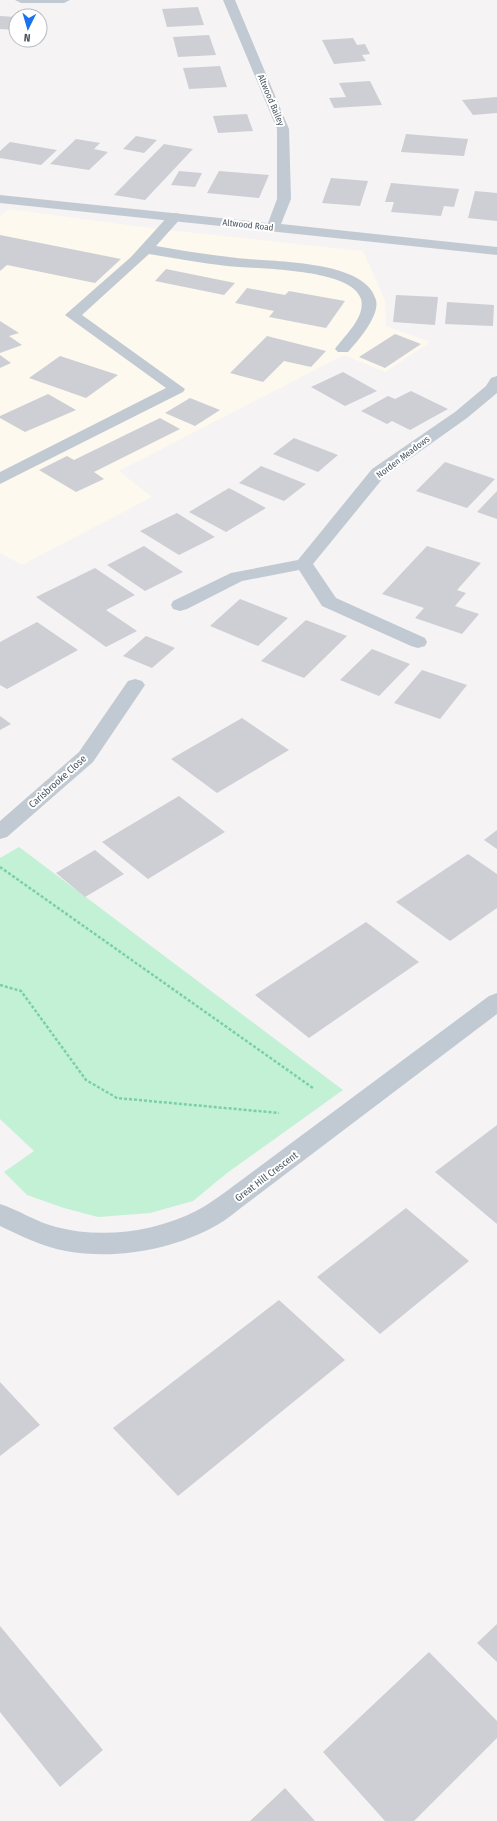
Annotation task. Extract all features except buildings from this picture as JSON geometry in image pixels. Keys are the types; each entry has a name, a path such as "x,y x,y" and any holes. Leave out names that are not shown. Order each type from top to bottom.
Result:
{"street":[{"path":"21,0 64,0"},
{"name":"Altwood Bailey","path":"229,0 283,129 284,199 273,228"},
{"name":"Altwood Road","path":"0,199 497,251"},
{"path":"0,479 176,389 73,315 136,260 175,217"},
{"path":"146,249 211,260 298,268 331,274 354,281 363,289 369,302 367,311 359,329 343,349"},
{"name":"Norden Meadows","path":"304,564 378,473 461,415 492,389 497,381"},
{"path":"180,605 237,577 304,564 328,602 418,642"},
{"name":"Carisbrooke Close","path":"0,832 86,757 135,685"},
{"name":"Great Hill Crescent","path":"0,1214 30,1229 66,1240 105,1243 140,1240 174,1232 206,1218 234,1200 497,1002"}],"path":[{"path":"0,867 340,1107 351,1112"},
{"path":"0,985 21,991 86,1080 117,1098 168,1104 283,1113"}],"shaded area":[{"path":"9,209 158,229 363,251 385,300 386,326 430,342 385,372 344,355 119,471 152,497 22,565 0,553 0,216"}],"green space":[{"path":"19,847 343,1090 227,1173 193,1201 150,1213 98,1217 64,1208 27,1195 4,1172 34,1151 0,1119 0,858"}]}
